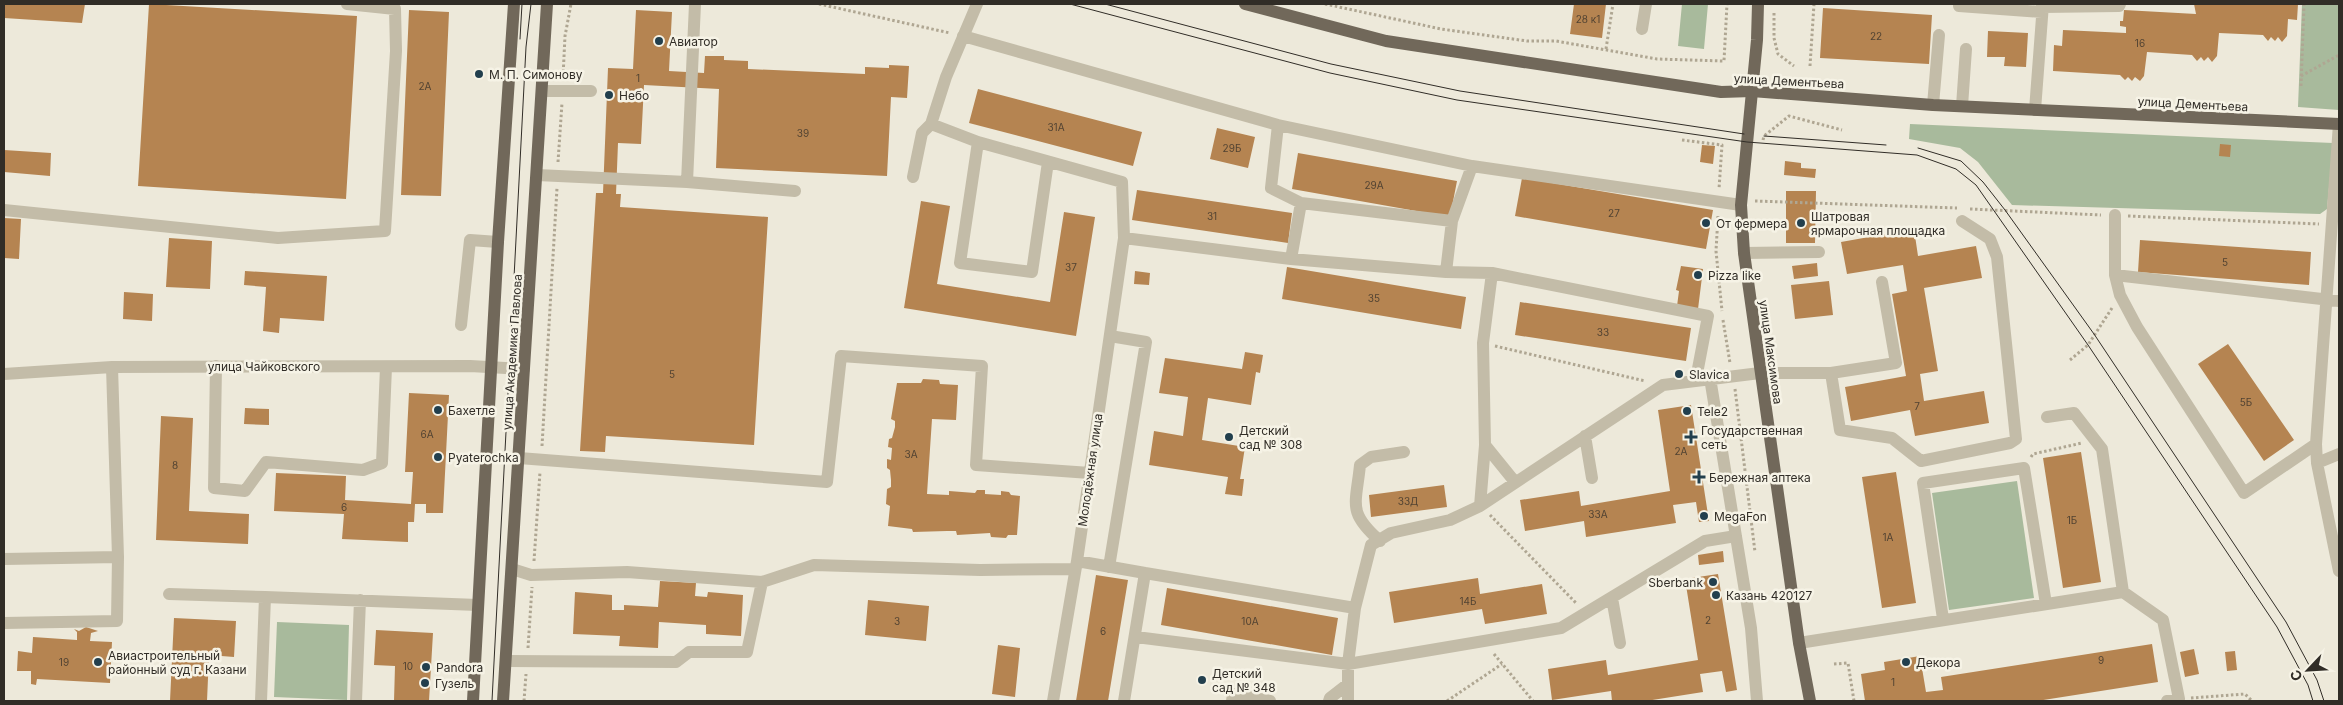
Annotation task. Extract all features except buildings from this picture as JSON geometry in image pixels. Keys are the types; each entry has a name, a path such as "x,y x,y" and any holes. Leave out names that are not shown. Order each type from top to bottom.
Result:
{"main road":[{"name":"улица Академика Павлова","path":"474,701 498,242 514,4"},
{"name":"улица Академика Павлова","path":"503,701 548,4"},
{"name":"улица Дементьева","path":"1245,4 1386,41 1721,92 1752,91 1933,105 2339,124"},
{"name":"улица Максимова","path":"1758,4 1757,40 1741,205 1744,253 1799,643 1810,701"}],"street":[{"path":"4,210 278,238 385,231 396,51 395,9 347,4"},
{"path":"687,182 695,4"},
{"path":"913,177 922,133 931,124 946,77 977,4"},
{"path":"1642,29 1646,4"},
{"path":"1959,6 2042,8 2119,6 2120,4"},
{"path":"2035,110 2042,8"},
{"path":"1933,105 1939,34"},
{"path":"963,36 1278,125 1472,166 1741,205"},
{"path":"1962,106 1966,49"},
{"path":"542,91 591,92"},
{"path":"931,124 978,142 1048,162 1032,272 960,263 978,142"},
{"path":"2339,124 2332,224 2333,301 2316,444 2339,572"},
{"path":"1278,125 1271,188 1301,203 1452,221"},
{"name":"Молодёжная улица","path":"1048,162 1122,182 1124,238 1090,473 1053,701"},
{"path":"1446,272 1452,221 1472,166"},
{"path":"537,175 687,182 795,191"},
{"path":"1292,259 1301,203"},
{"path":"2115,215 2115,275 2120,295 2137,327 2244,493 2316,444"},
{"path":"1831,373 1840,430 1892,438 1921,461 2010,443 2016,439 1997,257 1990,240 1962,221"},
{"path":"1124,238 1292,259 1446,272 1492,273 1708,316 1696,379"},
{"path":"461,325 470,240 498,242"},
{"path":"1744,253 1819,252"},
{"path":"1480,506 1485,445 1483,343 1492,273"},
{"path":"2115,275 2333,301"},
{"path":"1348,701 1348,664 1355,608 1371,545 1391,533 1450,520 1480,506 1663,385 1696,379 1760,373 1831,373 1896,363 1882,282"},
{"path":"1109,567 1146,342 1110,336"},
{"path":"519,458 827,482 841,356 982,366 976,465 1090,473"},
{"path":"216,366 214,488 245,491 266,462 363,470 382,462 386,367"},
{"name":"улица Чайковского","path":"4,374 112,367 216,366 491,367 524,369"},
{"path":"4,623 117,620 118,556 112,367"},
{"path":"1710,378 1751,628 1757,701"},
{"path":"2047,417 2074,414 2102,449 2123,592"},
{"path":"1585,436 1592,478"},
{"path":"1485,445 1514,482"},
{"path":"1380,541 1362,525 1355,508 1360,465 1371,457 1404,452"},
{"path":"2318,463 2339,454"},
{"path":"1943,620 1923,483 2024,468 2046,604"},
{"path":"1136,637 1348,664 1561,628 1705,541 1736,536"},
{"path":"4,559 118,556"},
{"path":"512,569 533,575 627,572 762,582 814,565 980,570 1076,564 1109,567 1355,608"},
{"path":"1124,701 1145,573"},
{"path":"506,661 676,662 689,652 747,652 762,582"},
{"path":"1799,643 2123,592 2162,620 2173,700"},
{"path":"169,594 478,605"},
{"path":"261,701 266,597"},
{"path":"1612,598 1620,643"},
{"path":"356,701 360,600"},
{"path":"1329,701 1330,698 1348,684"},
{"path":"1232,701 1233,694 1270,701"}],"path":[{"path":"524,701 541,459 565,36 571,4"},
{"path":"819,4 963,36"},
{"path":"1325,4 1441,28 1526,41 1556,41 1657,60 1724,61 1727,4"},
{"path":"1606,49 1613,4"},
{"path":"1774,4 1774,38 1778,54 1794,66"},
{"path":"1810,66 1814,4"},
{"path":"2301,86 2304,4"},
{"path":"2302,76 2339,55"},
{"path":"1762,143 1764,136 1789,116 1842,130"},
{"path":"1682,140 1722,145 1716,251 1723,325 1732,376 1756,557"},
{"path":"1756,192 1755,201 1898,205 2332,224"},
{"path":"2070,360 2088,345 2120,295"},
{"path":"1483,343 1663,385"},
{"path":"2024,468 2033,454 2095,440"},
{"path":"1480,506 1586,613"},
{"path":"1484,641 1533,701"},
{"path":"1834,664 1848,663 1854,701"},
{"path":"1447,701 1502,664"},
{"path":"2173,700 2245,694 2252,701"}],"green space":[{"path":"1682,4 1708,4 1704,49 1678,46"},
{"path":"2302,4 2339,4 2339,110 2298,107"},
{"path":"1910,124 2333,143 2327,209 2320,214 2012,205 1978,162 1960,148 1909,139"},
{"path":"2017,481 2034,598 1949,610 1932,493"},
{"path":"277,622 349,625 347,700 274,697"}],"tram line":[{"path":"520,39 522,4"},
{"path":"492,701 526,47 531,4"},
{"path":"1070,4 1330,73 1457,100 1747,142 1917,155 1956,169 1976,185 2088,345 2277,627 2308,685 2313,701"},
{"path":"1105,4 1331,64 1460,91 1744,134"},
{"path":"1764,136 1886,145"},
{"path":"1918,148 1961,161 1983,182 2005,210 2094,334 2286,622 2317,680 2324,701"}],"place":[{"name":"Авиатор","path":"659,41"},
{"name":"М. П. Симонову","path":"479,74"},
{"name":"Небо","path":"609,95"},
{"name":"От фермера","path":"1706,223"},
{"name":"Шатровая ярмарочная площадка","path":"1801,223"},
{"name":"Pizza like","path":"1698,275"},
{"name":"Slavica","path":"1679,374"},
{"name":"Бахетле","path":"438,410"},
{"name":"Tele2","path":"1687,411"},
{"name":"Детский сад № 308","path":"1229,437"},
{"name":"Государственная сеть","path":"1691,437"},
{"name":"Pyaterochka","path":"438,457"},
{"name":"Бережная аптека","path":"1699,477"},
{"name":"MegaFon","path":"1704,516"},
{"name":"Sberbank","path":"1713,582"},
{"name":"Казань 420127","path":"1716,595"},
{"name":"Авиастроительный районный суд г. Казани","path":"98,662"},
{"name":"Декора","path":"1906,662"},
{"name":"Pandora","path":"426,667"},
{"name":"Детский сад № 348","path":"1202,680"},
{"name":"Гузель","path":"425,683"}]}
